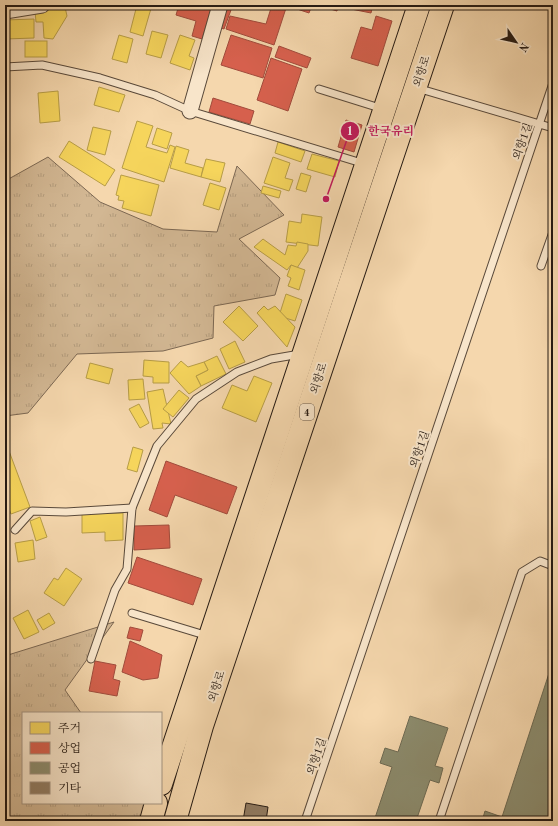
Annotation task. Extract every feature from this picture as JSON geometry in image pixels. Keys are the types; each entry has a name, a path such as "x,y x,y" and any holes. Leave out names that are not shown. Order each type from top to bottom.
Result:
{"main road":[{"name":"외항로","path":"162,781 419,5"},
{"name":"외항로","path":"175,821 202,726 443,5"},
{"path":"151,821 156,804"}],"street":[{"path":"5,12 42,5"},
{"path":"190,111 220,5"}],"lane":[{"path":"5,67 42,66 100,78 155,95 190,111 367,165"},
{"name":"외항1길","path":"305,821 553,83"},
{"path":"415,87 553,128"},
{"path":"319,89 385,109"},
{"path":"541,266 553,232"},
{"path":"91,659 115,590 127,569 132,508 157,446 196,399 237,372 271,359 304,353"},
{"path":"15,530 32,512 66,512 132,508"},
{"path":"439,821 522,572 540,561 553,566"},
{"path":"132,613 210,636"}],"green space":[{"path":"48,157 100,202 163,229 217,232 237,166 284,215 239,239 280,278 275,295 214,306 213,338 163,351 77,354 28,413 5,416 5,181"},
{"path":"114,622 65,690 80,712 22,712 22,804 145,804 141,821 5,821 5,649 8,655"}],"building: 주거":[{"path":"137,5 152,5 143,36 130,32"},
{"path":"65,7 67,16 53,39 44,38 43,22 36,22 35,11"},
{"path":"34,19 34,38 5,39 5,20"},
{"path":"152,31 168,35 161,58 146,54"},
{"path":"119,35 133,39 127,63 112,59"},
{"path":"180,35 195,40 189,56 194,58 190,70 170,63"},
{"path":"25,41 47,41 47,57 25,57"},
{"path":"99,87 125,95 119,112 94,105"},
{"path":"58,91 60,121 40,123 38,93"},
{"path":"137,121 153,126 146,147 167,153 170,145 175,147 164,182 122,168"},
{"path":"93,127 111,131 105,155 87,150"},
{"path":"157,128 172,133 167,149 152,144"},
{"path":"69,141 115,170 105,186 59,157"},
{"path":"278,142 305,151 301,162 275,153"},
{"path":"176,146 189,150 185,163 203,168 201,177 170,168"},
{"path":"312,154 339,161 335,177 307,169"},
{"path":"273,157 290,163 285,178 293,180 289,191 264,183"},
{"path":"206,159 225,163 220,182 201,177"},
{"path":"301,173 311,176 306,192 296,189"},
{"path":"121,175 159,185 151,216 122,208 124,201 118,200 119,196 116,195"},
{"path":"210,183 226,188 219,210 203,205"},
{"path":"263,186 281,191 279,198 261,193"},
{"path":"302,214 322,217 318,246 286,242 289,221 301,223"},
{"path":"263,239 285,255 288,245 296,246 297,242 308,244 308,251 297,268 291,265 287,270 254,247"},
{"path":"291,265 305,270 299,290 288,286 291,278 287,276"},
{"path":"286,294 302,300 295,321 279,316"},
{"path":"239,306 258,326 243,341 223,322"},
{"path":"264,306 268,310 275,306 295,327 287,347 257,313"},
{"path":"235,341 245,362 229,369 220,349"},
{"path":"217,356 226,374 201,386 196,376 208,370 204,362"},
{"path":"144,360 169,362 169,383 153,383 153,377 143,376"},
{"path":"181,361 188,367 204,362 208,370 196,376 201,386 189,394 170,373"},
{"path":"90,363 113,369 109,384 86,378"},
{"path":"254,376 272,383 256,422 222,408 232,385 247,391"},
{"path":"143,379 145,399 129,400 128,380"},
{"path":"163,389 171,424 162,423 163,428 153,429 147,392"},
{"path":"179,390 189,398 173,417 163,409"},
{"path":"139,404 149,423 140,428 129,409"},
{"path":"133,447 143,450 137,472 127,469"},
{"path":"9,451 30,507 11,514 5,499 5,452"},
{"path":"123,513 123,540 105,541 105,532 82,533 82,514"},
{"path":"40,517 47,537 36,541 30,521"},
{"path":"33,540 35,559 18,562 15,543"},
{"path":"66,568 82,579 64,606 44,593 54,578 58,580"},
{"path":"28,610 39,632 24,639 13,618"},
{"path":"49,613 55,623 43,630 37,620"}],"building: 상업":[{"path":"179,5 197,5 211,9 202,39 192,36 196,21 176,15"},
{"path":"272,5 287,5 274,45 226,29 230,16 266,24"},
{"path":"312,5 309,13 288,6"},
{"path":"317,5 338,5 337,11"},
{"path":"352,5 373,5 371,13 351,9"},
{"path":"223,7 231,10 224,29 216,26"},
{"path":"376,16 392,21 378,66 351,58 361,27 372,30"},
{"path":"231,35 272,48 263,78 221,65"},
{"path":"279,46 311,58 307,68 275,57"},
{"path":"271,58 302,69 288,111 257,100"},
{"path":"213,98 254,111 250,124 209,112"},
{"path":"346,120 362,125 354,152 338,147"},
{"path":"166,461 237,487 227,514 175,495 167,517 149,510"},
{"path":"169,525 170,548 134,550 134,526"},
{"path":"137,557 202,579 193,605 128,583"},
{"path":"130,627 143,630 140,641 127,638"},
{"path":"130,641 162,655 158,678 143,680 122,672"},
{"path":"95,661 116,665 113,679 120,681 117,696 89,691"}],"building: 공업":[{"path":"553,661 553,821 482,821 485,811 502,817"},
{"path":"410,716 448,728 435,766 443,768 439,783 430,780 416,821 374,821 392,767 380,763 385,748 398,752"}],"building: 기타":[{"path":"246,803 268,807 266,821 243,821"}],"place":[{"name":"한국유리","path":"326,199"}]}
